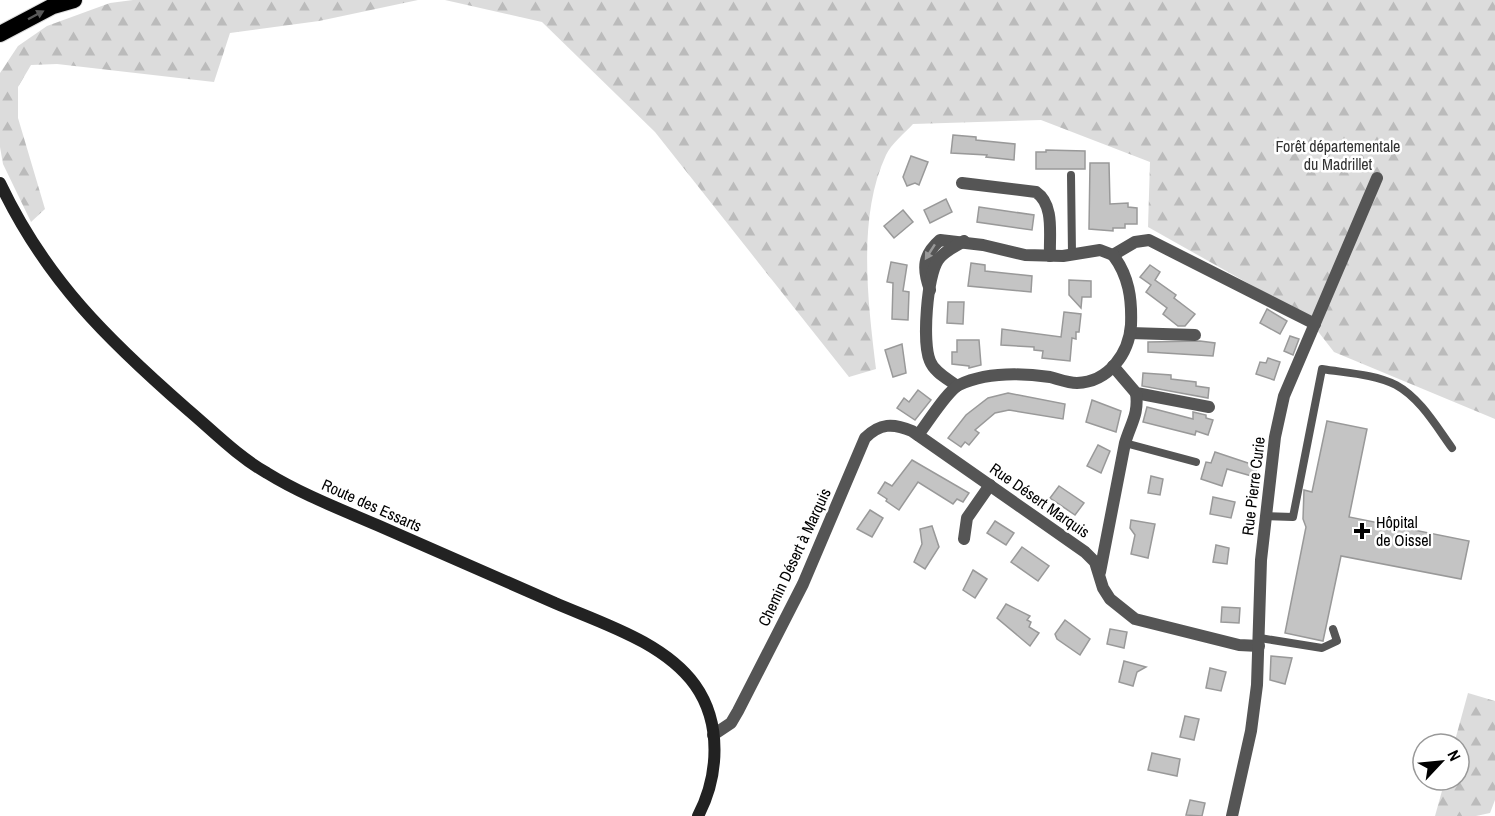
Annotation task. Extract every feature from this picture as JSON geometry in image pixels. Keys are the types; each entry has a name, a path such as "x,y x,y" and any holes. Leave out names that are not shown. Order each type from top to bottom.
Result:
{"highway":[{"path":"0,34 52,6 74,0"}],"main road":[{"name":"Route des Essarts","path":"0,183 18,220 42,260 71,298 164,389 240,455 298,490 644,644 666,658 695,685 711,719 713,771 698,816"}],"street":[{"name":"Rue Pierre Curie","path":"1232,816 1251,731 1259,642 1265,516 1275,437 1284,396 1377,178"},
{"path":"962,183 1036,192 1044,198 1048,207 1050,256"},
{"path":"1113,255 1135,242 1149,240 1315,324"},
{"path":"918,435 957,386 984,377 1019,374 1078,383 1101,375 1119,362 1130,340 1132,309 1129,286 1113,255 1100,250 1050,256 1025,255 964,241 946,251 938,260 930,290 928,327 930,361 939,372 957,386"},
{"path":"1130,333 1195,335"},
{"path":"1099,574 1125,443 1138,410 1136,393 1113,366"},
{"path":"1136,393 1209,407"},
{"name":"Chemin Désert à Marquis","path":"713,735 731,723 803,584 865,438 874,429 888,424 899,426 918,435"},
{"name":"Rue Désert Marquis","path":"918,435 1085,552 1095,562 1110,599 1135,619 1239,645 1259,642"},
{"path":"964,539 967,518 990,485"}],"lane":[{"path":"1071,175 1072,254"},
{"path":"1265,516 1293,517 1322,369 1396,386 1422,407 1452,448"},
{"path":"1125,443 1196,462"},
{"path":"1259,642 1322,648 1337,640 1333,629"}],"green space":[{"path":"133,0 418,0 319,21 230,33 214,82 57,64 31,65 18,87 18,118 45,209 31,222 3,164 0,147 0,73 18,46 47,26 110,3"},
{"name":"Forêt départementale du Madrillet","path":"445,0 1495,0 1495,419 1334,352 1306,316 1148,227 1150,162 1041,120 913,124 891,147 877,179 868,233 868,289 876,369 849,377 655,132 542,22"},
{"path":"1468,693 1495,701 1495,800 1490,813 1476,816 1435,816 1442,792 1471,792 1471,732 1457,732"}],"building":[{"path":"953,135 1015,144 1014,160 986,157 987,155 951,153"},
{"path":"1046,150 1085,151 1085,169 1036,169 1036,152 1046,152"},
{"path":"911,156 928,162 919,185 915,183 907,186 903,177"},
{"path":"1090,163 1109,163 1110,204 1128,203 1128,207 1137,208 1137,224 1125,224 1125,228 1113,228 1113,231 1089,229"},
{"path":"946,199 952,212 930,223 924,210"},
{"path":"979,207 1034,215 1032,230 977,222"},
{"path":"903,210 913,222 894,238 884,226"},
{"path":"891,262 907,265 903,291 909,292 908,320 892,319 893,283 887,282"},
{"path":"971,263 985,265 985,271 1032,276 1031,292 968,286"},
{"path":"1150,265 1160,272 1155,280 1176,295 1174,298 1195,314 1185,326 1178,326 1163,314 1167,308 1146,292 1151,285 1140,277"},
{"path":"1069,280 1091,281 1091,297 1082,297 1081,308 1069,295"},
{"path":"948,302 964,302 963,324 947,323"},
{"path":"1267,309 1287,321 1280,334 1260,323"},
{"path":"1064,312 1081,314 1079,332 1076,332 1076,339 1072,338 1070,361 1042,358 1043,351 1034,350 1034,347 1001,345 1002,329 1061,337"},
{"path":"1290,336 1299,339 1293,355 1284,351"},
{"path":"957,340 979,340 981,365 969,368 969,366 952,364 952,352 957,352"},
{"path":"1148,342 1215,343 1213,356 1148,352"},
{"path":"902,344 906,373 893,377 885,350"},
{"path":"1268,358 1280,362 1274,380 1256,374 1260,362 1266,363"},
{"path":"1143,373 1171,375 1171,379 1196,382 1196,386 1209,388 1208,398 1142,386"},
{"path":"918,390 931,400 915,420 897,408 904,398 909,402"},
{"path":"1008,393 1065,404 1063,419 1009,410 995,413 975,430 979,433 969,445 965,442 961,447 948,438 966,415 988,398"},
{"path":"1092,400 1121,411 1116,432 1086,422"},
{"path":"1147,407 1193,419 1193,412 1206,415 1206,418 1213,420 1208,435 1196,431 1195,435 1143,422"},
{"name":"Hôpital de Oissel","path":"1327,421 1367,429 1349,517 1469,541 1461,579 1341,556 1323,641 1285,633 1306,527 1303,519 1304,490 1312,492"},
{"path":"1098,445 1110,451 1101,473 1087,466"},
{"path":"1215,452 1257,466 1255,477 1227,469 1222,486 1201,479 1206,462 1211,463"},
{"path":"912,460 969,493 963,502 957,499 953,504 918,482 899,510 886,501 887,499 878,493 885,482 892,486"},
{"path":"1151,476 1163,479 1160,495 1148,493"},
{"path":"1059,486 1084,503 1075,515 1050,498"},
{"path":"1213,497 1235,502 1231,518 1210,514"},
{"path":"870,510 883,518 872,537 857,529"},
{"path":"1131,520 1155,524 1148,558 1131,554 1135,535 1130,528"},
{"path":"995,521 1014,533 1006,545 987,533"},
{"path":"932,526 939,547 925,569 914,562 922,544 920,529"},
{"path":"1216,545 1229,548 1227,564 1213,562"},
{"path":"1022,547 1049,566 1038,581 1011,562"},
{"path":"973,570 987,579 975,598 963,590"},
{"path":"1006,604 1030,616 1027,620 1031,622 1029,627 1039,633 1030,646 997,618"},
{"path":"1222,607 1240,608 1239,623 1221,622"},
{"path":"1065,620 1090,639 1080,655 1057,639 1055,634"},
{"path":"1110,629 1127,632 1124,648 1107,644"},
{"path":"1271,656 1292,658 1285,684 1270,680"},
{"path":"1124,661 1146,667 1137,672 1133,686 1119,682"},
{"path":"1210,668 1226,672 1221,691 1206,688"},
{"path":"1185,716 1199,719 1194,740 1180,737"},
{"path":"1152,753 1180,759 1177,776 1148,770"},
{"path":"1190,800 1205,803 1202,816 1186,815"}],"place":[{"name":"Hôpital de Oissel","path":"1362,531"}]}
